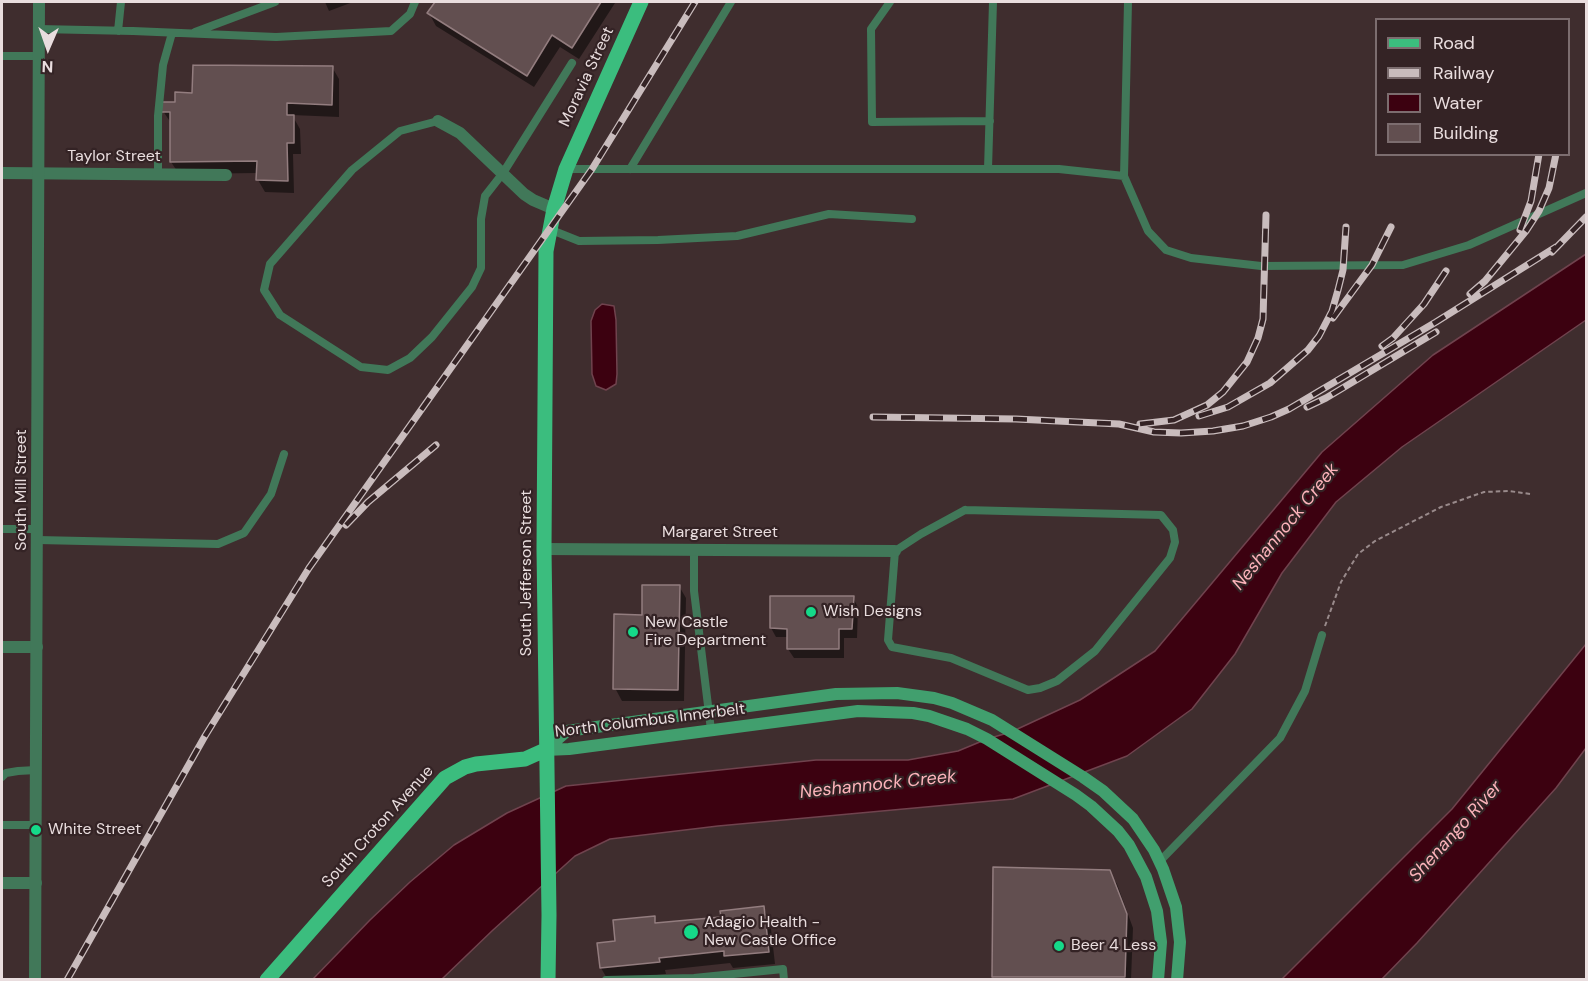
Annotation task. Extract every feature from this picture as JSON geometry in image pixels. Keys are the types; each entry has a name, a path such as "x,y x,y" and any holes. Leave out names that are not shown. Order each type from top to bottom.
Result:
{"main road":[{"name":"Moravia Street","path":"566,169 641,2"},
{"name":"South Jefferson Street","path":"548,980 544,273 549,229 566,169"},
{"name":"North Columbus Innerbelt","path":"545,750 567,731 836,694 897,693 952,703 992,720 1083,777 1103,791 1132,819 1144,834 1171,890 1179,925 1177,980"},
{"name":"North Columbus Innerbelt","path":"545,750 569,749 838,713 878,711 929,716 967,729 1060,784 1091,806 1118,831 1137,859 1153,896 1160,927 1161,958 1158,980"},
{"name":"South Croton Avenue","path":"267,980 445,778 476,764 525,759 545,750"}],"street":[{"name":"South Mill Street","path":"35,980 39,2"},
{"path":"438,121 460,133 533,200 554,209"},
{"name":"Taylor Street","path":"2,173 226,175"},
{"name":"Margaret Street","path":"544,549 895,551"},
{"path":"2,647 37,647"},
{"path":"2,883 36,883"}],"lane":[{"path":"118,31 121,2"},
{"path":"190,33 275,2"},
{"path":"39,30 276,37 391,32 410,14 416,2"},
{"path":"630,169 731,2"},
{"path":"890,2 871,29 872,123 990,121"},
{"path":"988,169 993,2"},
{"path":"1128,2 1124,176 1148,231 1166,250 1191,258 1262,266 1403,265 1469,246 1587,194"},
{"path":"158,174 158,116 163,65 172,33"},
{"path":"2,56 39,56"},
{"path":"438,121 400,131 352,170 270,264 264,290 280,315 361,367 388,370 410,358 432,337 472,287 481,268 481,219 485,196 503,173 572,63"},
{"path":"566,169 1059,169 1124,176"},
{"path":"549,229 579,241 658,240 737,236 829,214 912,219"},
{"path":"2,528 38,535 218,544 244,533 271,494 284,454"},
{"path":"965,510 1161,515 1173,530 1175,542 1170,558 1095,651 1057,681 1028,690 951,658 892,647 888,640 895,551 965,510"},
{"path":"694,550 694,591 711,730"},
{"path":"1159,862 1280,738 1305,691 1322,635"},
{"path":"2,777 6,773 36,770"},
{"path":"2,825 36,825"},
{"path":"606,980 694,978 783,969 784,980"}],"path":[{"path":"1322,635 1341,582 1358,554 1375,541 1441,507 1484,492 1509,491 1530,494"}],"water":[{"name":"Neshannock Creek","path":"1586,254 1586,320 1402,447 1336,502 1282,573 1235,654 1192,709 1127,756 1013,799 718,826 610,839 575,856 442,979 312,980 370,920 454,845 507,813 566,786 816,760 908,760 958,751 1011,732 1080,700 1155,651 1322,452 1433,355"},
{"path":"602,304 614,306 616,320 616,384 606,390 596,386 592,374 591,321 595,310"},
{"name":"Shenango River","path":"1586,644 1586,748 1556,788 1417,943 1382,979 1282,979 1452,809"}],"building":[{"path":"435,2 601,2 572,48 552,35 527,76 427,13"},
{"path":"193,65 333,66 332,105 287,103 287,115 294,115 294,143 287,143 288,181 256,180 257,161 170,162 170,112 161,112 161,102 175,102 175,92 192,93"},
{"path":"642,585 680,585 678,690 613,689 614,614 642,615"},
{"name":"Wish Designs","path":"770,596 854,596 852,629 839,629 839,649 787,649 787,629 770,628"},
{"name":"Beer 4 Less","path":"993,867 1110,870 1127,914 1125,977 992,977"},
{"name":"Adagio Health - New Castle Office","path":"764,906 769,952 724,956 724,951 659,958 660,962 600,968 597,943 615,941 613,920 655,916 655,923 721,917 720,911"}],"railway":[{"path":"67,980 205,736 309,568 592,169 695,2"},
{"path":"1520,230 1531,201 1539,156"},
{"path":"1470,294 1485,281 1526,231 1539,211 1549,188 1556,156"},
{"path":"1140,424 1174,420 1207,405 1223,392 1247,362 1258,338 1263,319 1266,215"},
{"path":"1552,252 1586,217"},
{"path":"1199,416 1228,407 1270,383 1308,350 1319,336 1332,311 1343,270 1346,227"},
{"path":"1333,318 1372,265 1391,227"},
{"path":"873,417 1016,419 1119,424 1154,432 1181,433 1243,426 1289,409 1436,322 1556,247"},
{"path":"1382,346 1393,338 1424,304 1446,271"},
{"path":"1307,407 1436,332"},
{"path":"346,525 368,502 436,445"}],"place":[{"name":"Wish Designs","path":"811,612"},
{"name":"New Castle Fire Department","path":"633,632"},
{"name":"White Street","path":"36,830"},
{"name":"Adagio Health - New Castle Office","path":"691,932"},
{"name":"Beer 4 Less","path":"1059,946"}]}
